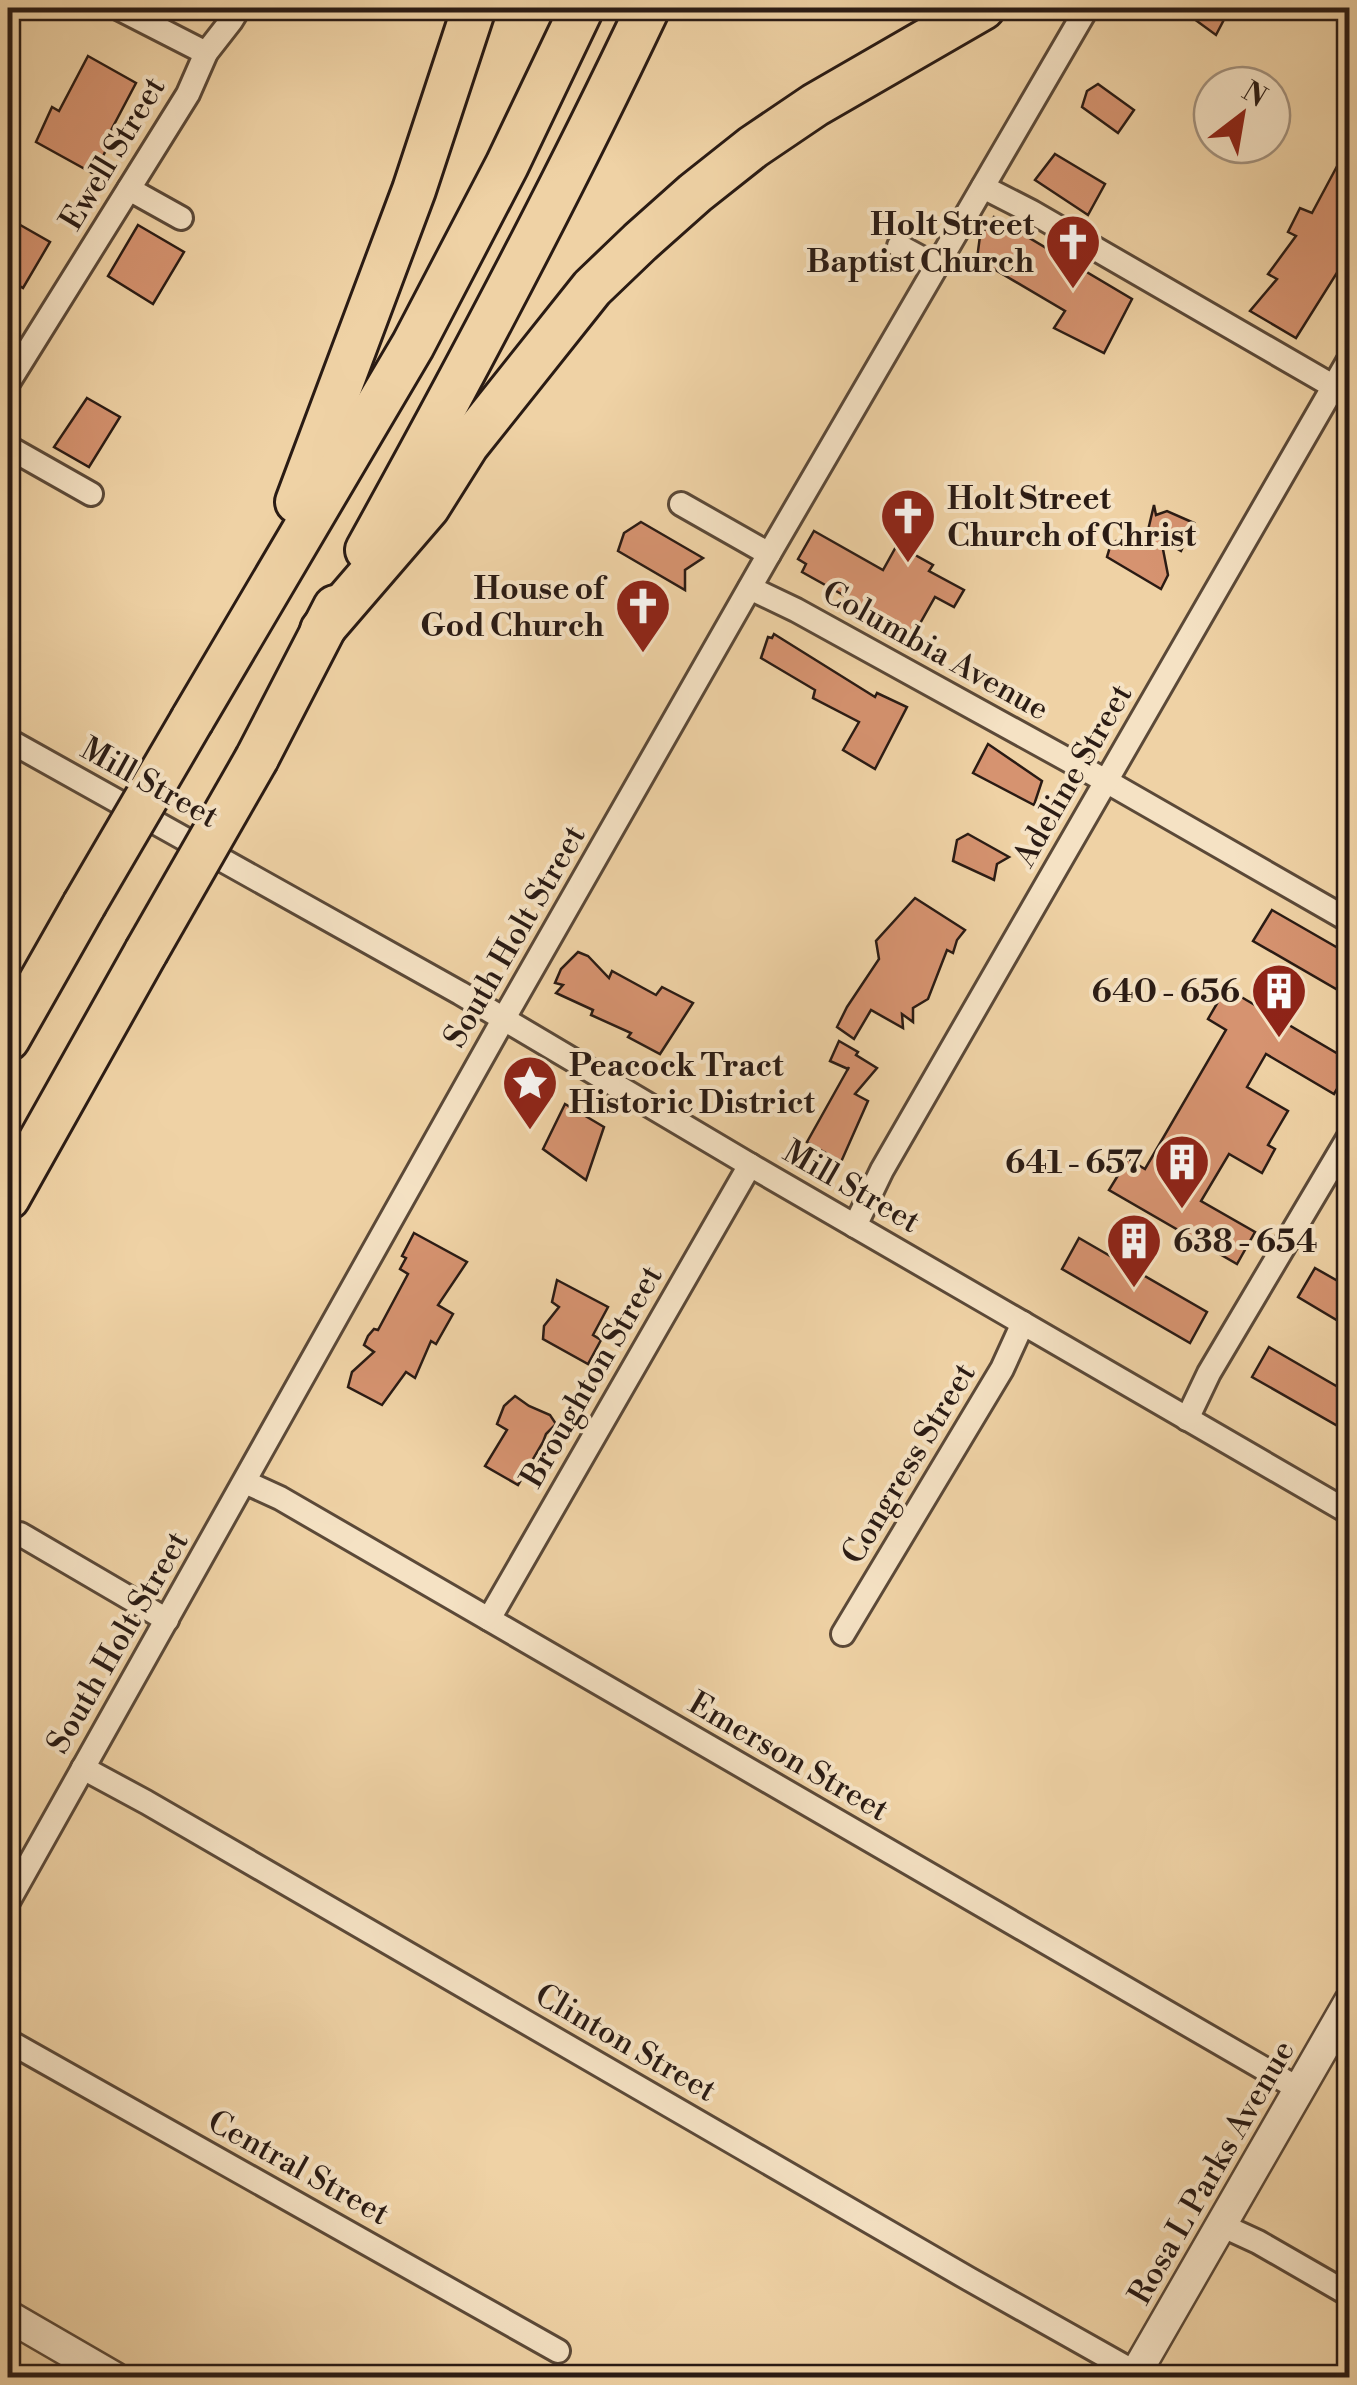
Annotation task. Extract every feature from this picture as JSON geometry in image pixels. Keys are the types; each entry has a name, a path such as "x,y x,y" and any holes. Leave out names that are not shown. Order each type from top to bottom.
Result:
{"highway":[{"path":"8,1038 412,345 507,165 582,8"},
{"path":"8,1198 256,758 516,277 648,8"},
{"path":"322,630 428,507 467,445 592,288 640,242 752,147 814,104 984,8"},
{"path":"256,610 414,190 473,10"}],"street":[{"path":"118,8 206,53"},
{"name":"Ewell Street","path":"8,383 188,94 206,53 239,8"},
{"name":"South Holt Street","path":"8,1902 503,1020 1087,8"},
{"path":"983,187 1341,391"},
{"path":"129,189 181,218"},
{"path":"899,246 936,266"},
{"name":"Adeline Street","path":"856,1226 882,1170 1106,781 1341,391 1350,358"},
{"path":"8,447 91,494"},
{"path":"680,504 769,554"},
{"name":"Columbia Avenue","path":"750,588 1106,781 1350,921"},
{"name":"Mill Street","path":"8,740 503,1020 1350,1514"},
{"path":"1187,1419 1209,1373 1350,1135"},
{"name":"Broughton Street","path":"489,1619 750,1166"},
{"name":"Congress Street","path":"843,1634 1002,1369 1023,1323"},
{"name":"Emerson Street","path":"245,1482 280,1498 1299,2088"},
{"path":"20,1534 166,1620"},
{"name":"Clinton Street","path":"83,1768 1135,2375"},
{"name":"Rosa L Parks Avenue","path":"1135,2375 1350,2001"},
{"name":"Central Street","path":"8,2041 558,2352"},
{"path":"1221,2226 1258,2242 1350,2295"},
{"path":"8,2316 115,2378"}],"building":[{"path":"1179,8 1230,8 1216,35"},
{"path":"88,56 136,83 107,138 111,140 94,174 36,142 52,107 59,111"},
{"path":"1098,84 1134,110 1118,133 1082,107 1087,91"},
{"path":"1350,142 1350,252 1296,338 1250,311 1277,279 1268,274 1296,236 1288,232 1300,208 1312,213"},
{"path":"1055,154 1105,184 1088,215 1035,180"},
{"path":"994,217 1132,299 1104,353 1054,328 1065,311 977,259 980,236"},
{"path":"8,218 50,242 23,288 8,279"},
{"path":"138,225 184,252 153,304 108,276"},
{"path":"87,398 120,417 89,467 54,447"},
{"path":"1154,505 1156,515 1167,511 1194,523 1181,551 1161,539 1168,575 1161,589 1107,557 1116,541 1145,543"},
{"path":"641,522 703,558 685,570 685,590 618,551 624,533"},
{"path":"814,531 883,570 897,545 933,565 929,571 964,590 954,607 935,597 914,634 899,626 896,632 858,611 861,605 802,572 806,564 798,559"},
{"path":"774,634 875,697 877,693 907,707 875,769 843,750 859,722 813,698 815,690 761,658 768,637"},
{"path":"988,744 1042,781 1034,805 973,773"},
{"path":"968,834 1009,857 997,864 994,880 953,861 957,840"},
{"path":"915,898 965,930 953,953 947,950 928,999 913,1008 913,1022 902,1014 903,1028 871,1010 854,1039 837,1027 879,959 876,941"},
{"path":"1272,910 1350,955 1350,997 1253,941"},
{"path":"578,952 588,956 609,978 612,971 656,995 662,987 693,1003 660,1054 628,1037 631,1033 591,1015 593,1010 556,993 563,985 555,983 561,969"},
{"path":"1226,988 1350,1061 1334,1094 1266,1054 1247,1087 1288,1111 1268,1145 1275,1149 1262,1173 1229,1154 1201,1201 1255,1232 1237,1264 1109,1190 1128,1159 1145,1169 1226,1030 1208,1019"},
{"path":"839,1041 877,1068 855,1094 868,1101 841,1162 807,1142 848,1069 830,1061"},
{"path":"565,1104 604,1127 586,1180 543,1149"},
{"path":"414,1233 467,1262 438,1305 453,1314 436,1344 431,1341 415,1378 406,1372 382,1405 348,1387 352,1372 374,1352 364,1345 374,1329 378,1330 408,1274 400,1269"},
{"name":"638 - 654","path":"1079,1238 1207,1312 1190,1343 1062,1269"},
{"path":"1315,1268 1350,1288 1350,1328 1298,1297"},
{"path":"557,1280 608,1307 593,1335 601,1340 588,1364 543,1339 544,1326 559,1307 552,1302"},
{"path":"1269,1347 1350,1394 1350,1433 1252,1377"},
{"path":"515,1396 550,1415 556,1424 546,1434 518,1485 485,1466 507,1430 497,1424 504,1406"}],"place":[{"name":"Holt Street Baptist Church","path":"1073,291"},
{"name":"Holt Street Church of Christ","path":"908,565"},
{"name":"House of God Church","path":"643,655"},
{"name":"640 - 656","path":"1279,1040"},
{"name":"Peacock Tract Historic District","path":"530,1132"},
{"name":"641 - 657","path":"1182,1211"},
{"name":"638 - 654","path":"1134,1290"}]}
